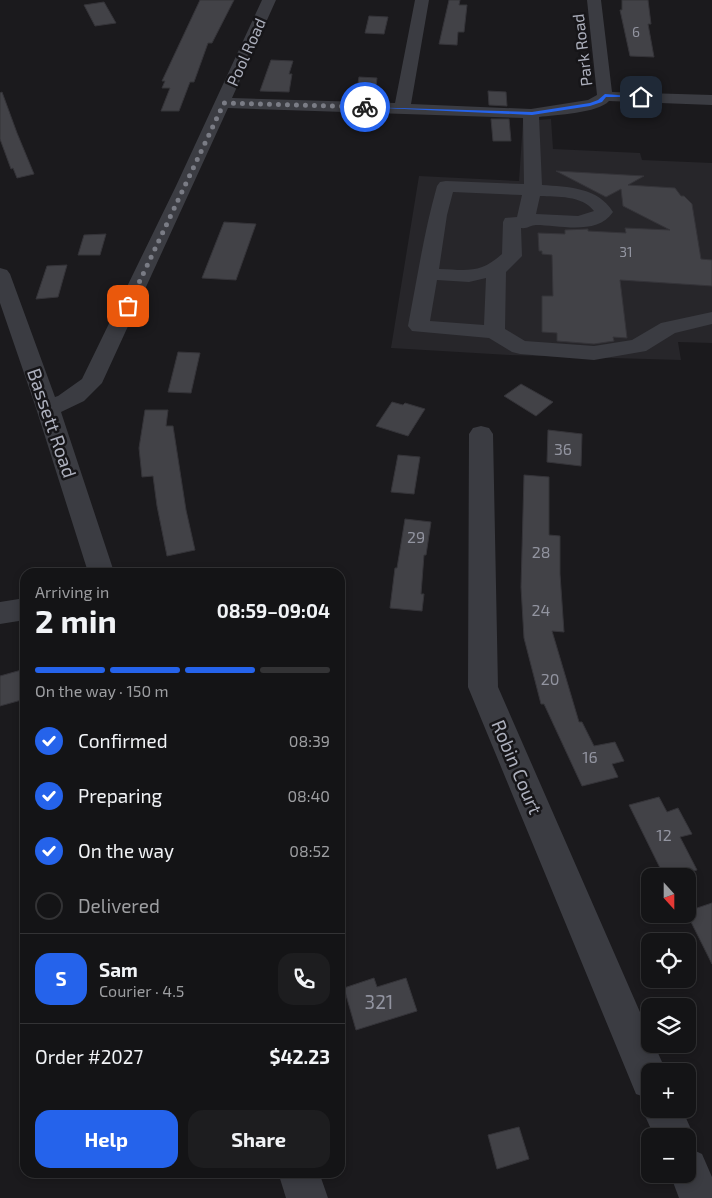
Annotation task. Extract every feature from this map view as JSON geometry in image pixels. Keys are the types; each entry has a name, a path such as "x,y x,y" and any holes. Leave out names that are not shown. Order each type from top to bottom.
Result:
{"street":[{"name":"Pool Road","path":"48,408 68,402 81,394 91,384 224,103 269,0"},
{"path":"402,108 422,0"},
{"name":"Park Road","path":"594,0 605,96"},
{"path":"224,103 532,114 590,104 600,101 605,96 712,100"},
{"path":"427,274 469,276 496,270 512,256 512,222 525,223 528,203 533,190 532,114"},
{"path":"525,219 582,221 593,220 604,212 602,205 591,197 533,190 446,186 441,199 419,326 494,332 520,347 594,353 638,346 668,328 712,318"},
{"path":"494,332 496,270"},
{"name":"Bassett Road","path":"0,274 48,408 100,568"},
{"name":"Robin Court","path":"481,434 483,687 643,1063"},
{"path":"0,613 20,609"},
{"path":"300,1178 307,1198"},
{"path":"694,1183 700,1198"}],"shaded area":[{"path":"551,119 553,149 640,153 642,160 712,163 712,343 678,342 681,360 509,355 391,348 419,176 519,181 523,121"}],"building":[{"path":"200,0 234,0 212,43 208,43 194,82 190,82 179,111 161,111 170,88 162,88 165,81 162,81"},
{"path":"449,0 460,0 459,5 467,5 464,32 458,32 457,45 439,44"},
{"path":"622,0 648,0 651,24 648,24 654,57 630,56 620,10 622,10"},
{"path":"104,2 116,23 95,26 84,5"},
{"path":"369,16 388,17 384,34 365,33"},
{"path":"271,60 293,61 289,74 292,74 289,92 260,91"},
{"path":"359,77 377,78 375,95 356,95"},
{"path":"488,91 506,92 507,106 489,105"},
{"path":"2,92 34,174 17,178 13,168 11,169 0,139 0,93"},
{"path":"491,119 509,119 511,141 493,141"},
{"path":"556,171 644,176 628,185 675,188 681,196 684,196 692,204 701,259 712,260 712,286 620,280 627,338 613,337 614,341 594,344 557,341 557,333 542,332 542,296 553,296 552,255 542,254 542,251 539,251 538,233 565,234 565,230 588,229 588,231 626,233 625,228 670,230 623,206 621,189 606,197"},
{"path":"224,222 256,224 236,280 202,278"},
{"path":"106,234 100,255 78,255 84,235"},
{"path":"67,265 58,297 36,299 47,266"},
{"path":"178,352 200,353 191,393 168,392"},
{"path":"521,384 553,402 536,416 504,396"},
{"path":"392,402 403,405 405,403 425,409 408,436 376,426"},
{"path":"145,410 168,410 166,426 173,426 186,510 195,550 167,556 153,476 142,477 139,448"},
{"path":"548,430 582,434 581,466 547,462"},
{"path":"398,455 420,457 414,494 391,492"},
{"path":"524,475 549,477 549,535 560,536 560,574 564,632 552,631 579,722 582,722 594,746 615,742 624,761 612,764 618,777 582,786 544,704 541,704 524,638 521,587"},
{"path":"405,519 431,522 426,555 424,555 421,594 424,594 422,611 390,608 395,568 397,568"},
{"path":"20,670 20,700 0,706 0,676"},
{"path":"659,797 667,812 678,808 692,834 680,837 696,868 660,868 629,805"},
{"path":"712,903 712,964 692,923 696,923 696,908"},
{"path":"374,978 377,987 406,978 417,1011 356,1030 345,988"},
{"path":"519,1127 529,1159 497,1169 488,1135"}],"way so far":[{"path":"128,306 224,103 365,107"}],"route":[{"path":"365,107 532,114 590,104 600,101 605,96 641,97"}]}
